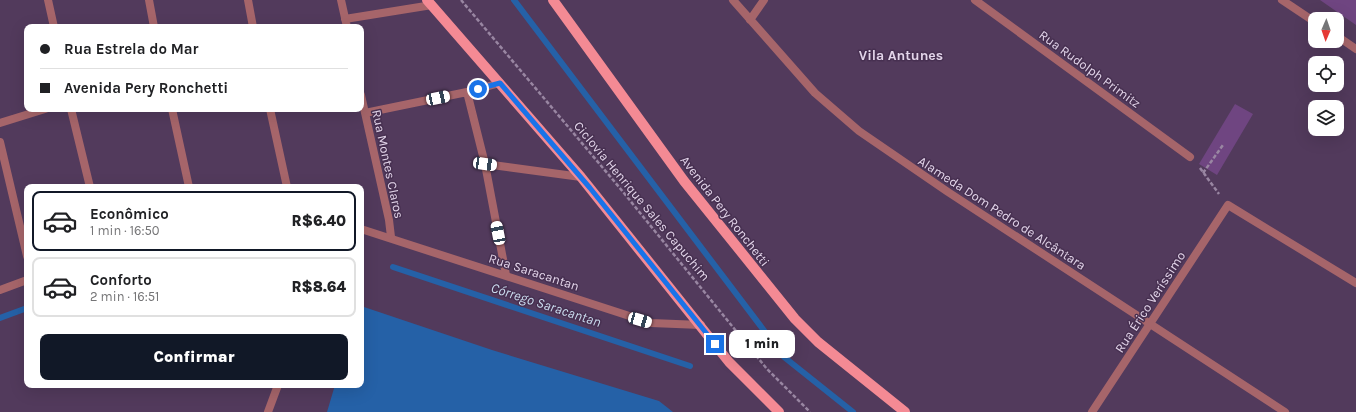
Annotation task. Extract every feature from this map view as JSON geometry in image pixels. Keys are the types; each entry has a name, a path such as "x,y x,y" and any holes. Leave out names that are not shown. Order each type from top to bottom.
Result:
{"main road":[{"name":"Avenida Pery Ronchetti","path":"553,0 684,181 795,319 818,342 905,412"},
{"path":"429,2 581,177 701,325 729,362 779,412"}],"street":[{"path":"48,0 53,24"},
{"path":"148,0 153,24"},
{"path":"248,0 252,24"},
{"path":"341,0 346,23 429,2"},
{"name":"Alameda Dom Pedro de Alcântara","path":"733,0 815,93 859,131 948,192 1285,412"},
{"path":"750,20 764,0"},
{"name":"Rua Rudolph Primitz","path":"975,0 1190,157"},
{"path":"1282,0 1308,17"},
{"path":"1344,41 1356,49"},
{"path":"365,113 467,92 500,83"},
{"path":"467,92 485,164 506,275"},
{"name":"Rua Montes Claros","path":"364,108 389,220 391,238"},
{"path":"0,123 35,112"},
{"path":"72,112 89,184"},
{"path":"173,112 188,184"},
{"path":"271,112 286,184"},
{"path":"0,142 4,174 24,245"},
{"path":"485,164 581,177"},
{"path":"1228,205 1356,283"},
{"name":"Rua Érico Veríssimo","path":"1092,412 1151,325 1228,205"},
{"name":"Rua Saracantan","path":"364,230 651,323 701,325"},
{"path":"0,290 24,281"},
{"path":"268,412 277,388"}],"path":[{"name":"Ciclovia Henrique Sales Capuchim","path":"461,0 619,187 767,369 810,412"},
{"path":"1203,173 1223,145"},
{"path":"1190,157 1228,205"}],"shaded area":[{"path":"1320,0 1356,0 1356,25 1344,17 1344,12 1337,12"},
{"path":"1235,104 1253,114 1217,175 1199,164"}],"water":[{"path":"364,307 492,350 659,401 673,412 327,412 334,388 364,388"}],"waterway":[{"path":"514,0 784,357 853,412"},
{"name":"Córrego Saracantan","path":"393,267 690,366"},
{"name":"Córrego Saracantan","path":"0,318 24,309"}],"district":[{"name":"Vila Antunes","path":"901,55"}],"route":[{"path":"478,89 500,83 565,157 626,231 715,344"}]}
